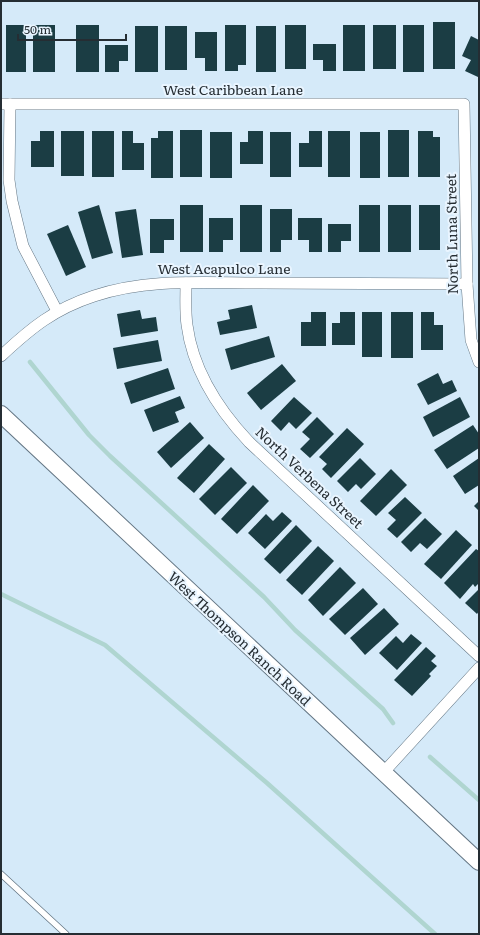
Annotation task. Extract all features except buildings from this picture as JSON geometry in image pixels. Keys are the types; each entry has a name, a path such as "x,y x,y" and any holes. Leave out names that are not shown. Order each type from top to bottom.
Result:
{"main road":[{"name":"West Thompson Ranch Road","path":"1,414 479,862"}],"street":[{"name":"West Caribbean Lane","path":"6,104 464,104"},
{"path":"6,104 9,180 12,201 23,246 57,311"},
{"name":"North Luna Street","path":"464,104 467,284 471,340 479,362"},
{"name":"West Acapulco Lane","path":"1,356 38,323 57,311 93,296 137,285 186,282 467,284"},
{"name":"North Verbena Street","path":"186,282 187,326 194,354 200,372 211,393 231,423 249,442 479,656"},
{"path":"383,773 479,668"}],"lane":[{"path":"1,874 66,934"}],"waterway":[{"path":"30,362 89,435 110,456 264,597 295,630 383,709 393,723"},
{"path":"1,594 105,645 267,783 435,934"},
{"path":"430,757 479,800"}]}
